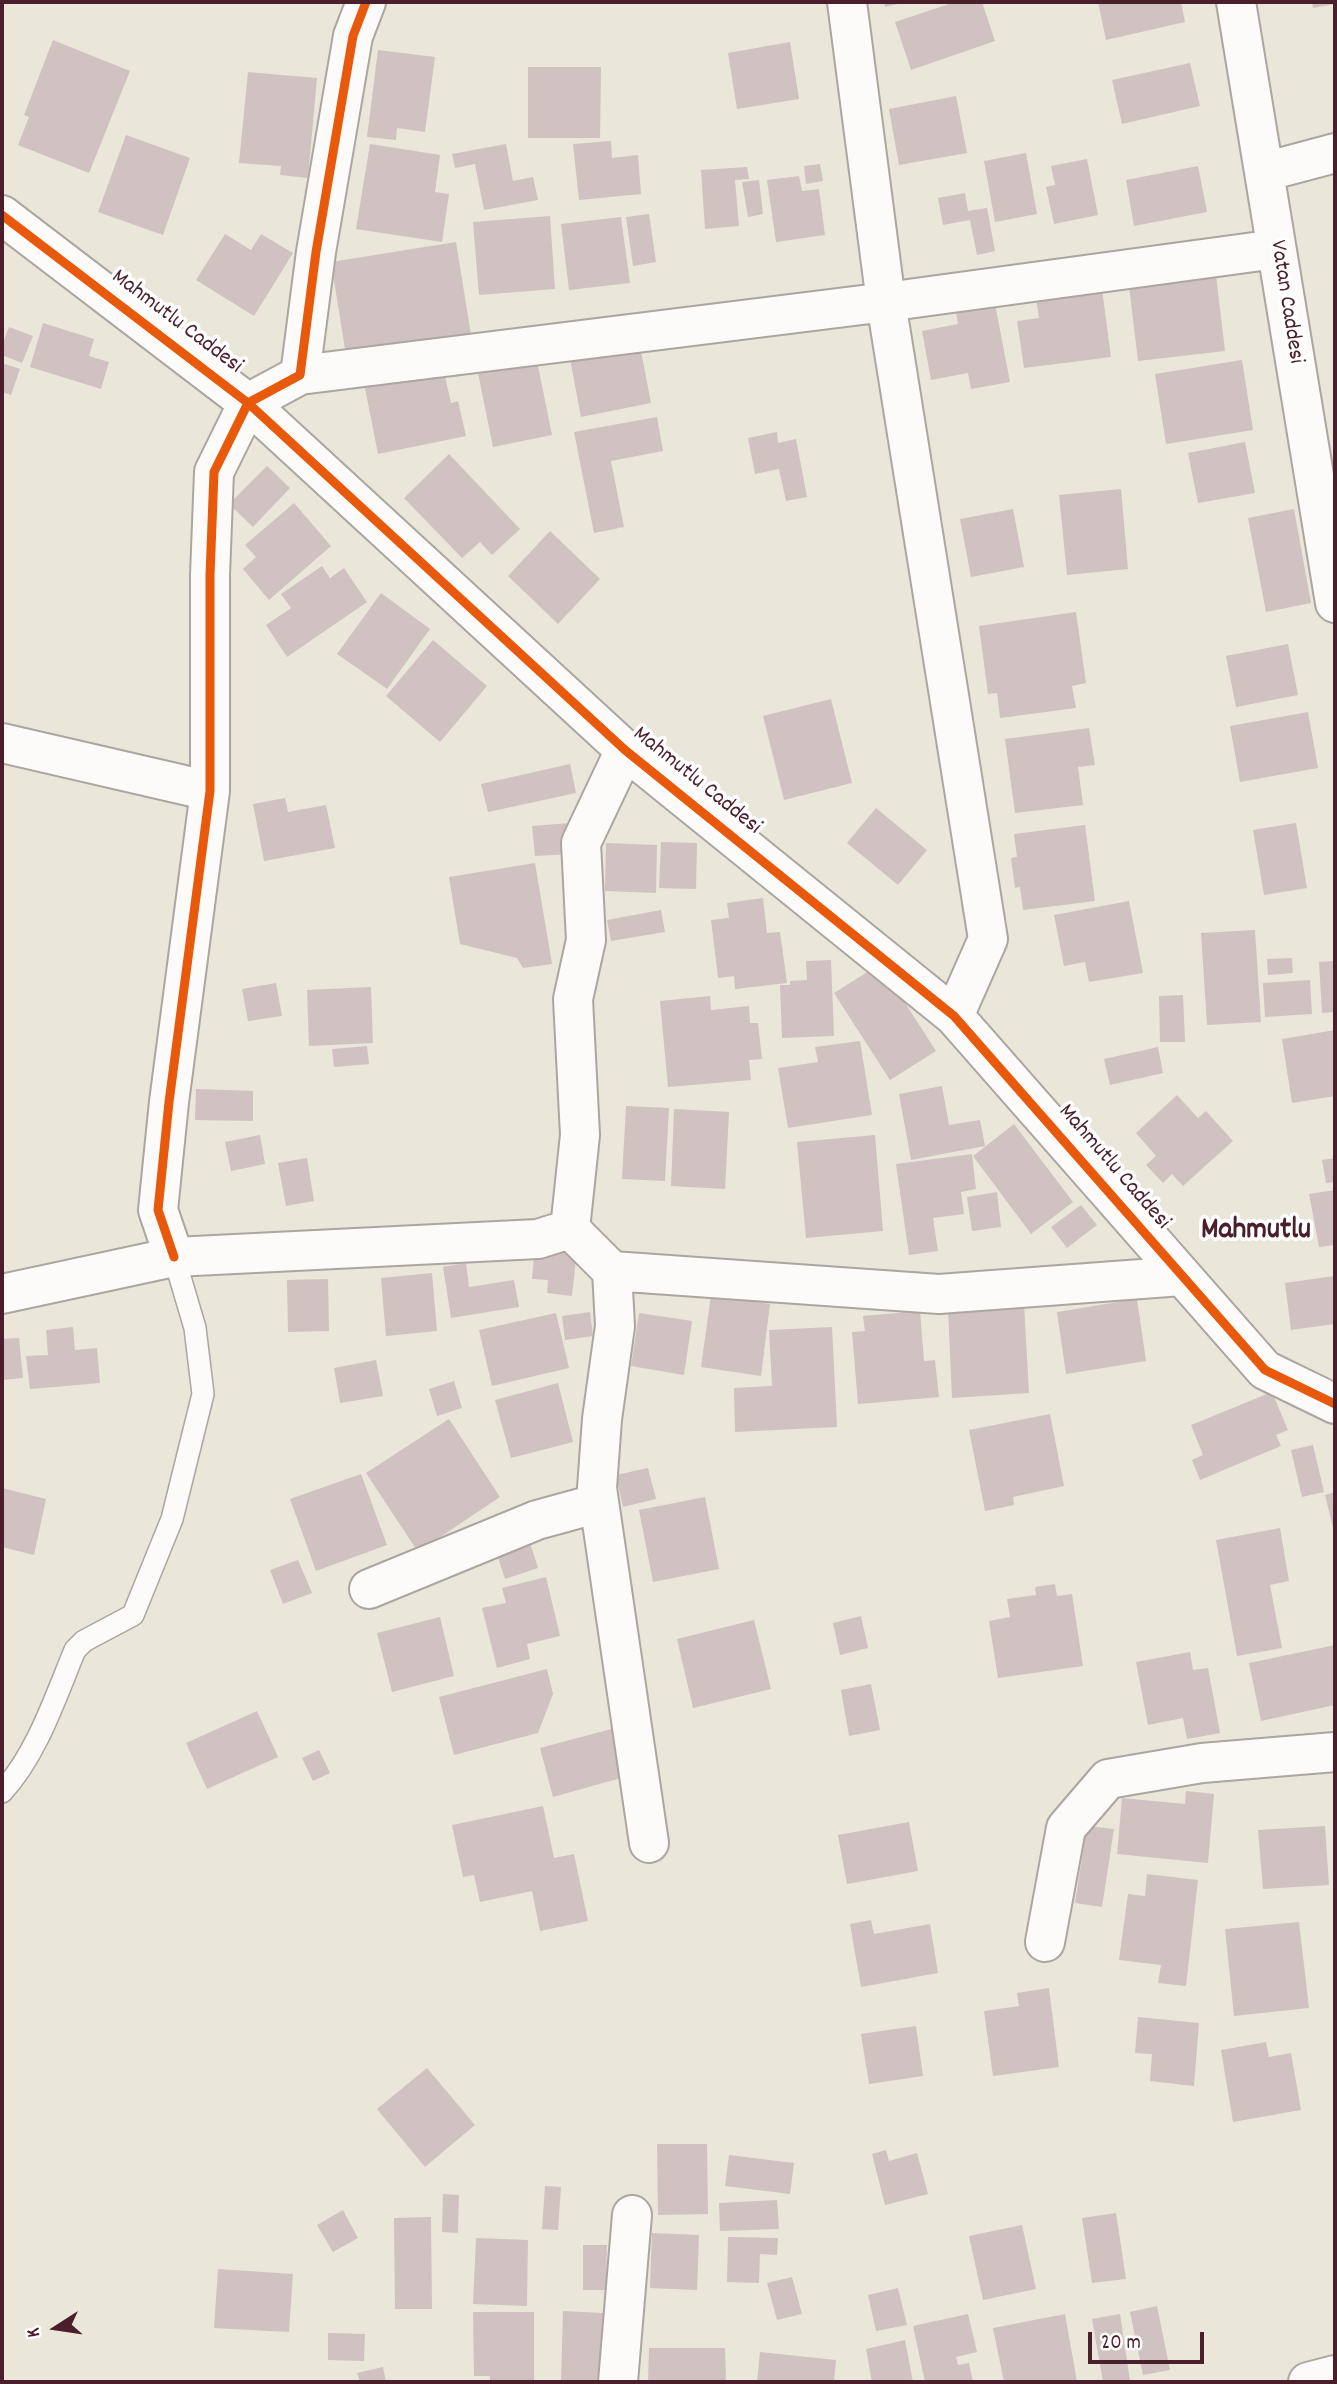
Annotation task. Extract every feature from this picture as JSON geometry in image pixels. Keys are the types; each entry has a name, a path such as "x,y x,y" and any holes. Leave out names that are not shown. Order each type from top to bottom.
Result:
{"street":[{"path":"300,375 316,252 353,36 366,2"},
{"path":"847,2 886,302 988,939 954,1016"},
{"name":"Vatan Caddesi","path":"1236,2 1335,603"},
{"path":"1264,172 1335,153"},
{"name":"Mahmutlu Caddesi","path":"2,215 248,403 625,750 954,1016 1265,1370 1335,1404"},
{"path":"174,1257 158,1210 169,1102 210,791 210,575 214,472 248,403 300,375 886,302 1276,249"},
{"path":"2,743 210,791"},
{"path":"570,1229 580,1135 573,999 586,940 581,843 625,750"},
{"path":"2,1294 174,1257 538,1239 570,1229"},
{"path":"570,1229 612,1271 939,1294 1182,1276"},
{"path":"612,1271 615,1326 601,1419 597,1488 649,1843"},
{"path":"369,1589 537,1520 599,1503"},
{"path":"1045,1942 1066,1828 1108,1779 1202,1763 1335,1752"},
{"path":"618,2382 632,2215"},
{"path":"1308,2382 1335,2375"}],"lane":[{"path":"2,1793 17,1776 32,1748 75,1650 84,1641 134,1615 172,1518 203,1394 195,1328 174,1257"}],"building":[{"path":"884,2 902,2 902,3 885,7"},
{"path":"955,2 982,2 995,41 911,70 895,22"},
{"path":"1098,2 1181,2 1185,22 1106,40"},
{"path":"1312,2 1335,2 1335,4 1313,8"},
{"path":"53,40 130,71 89,173 18,145 29,117 24,115"},
{"path":"790,42 799,99 737,109 728,53"},
{"path":"378,50 435,57 425,132 397,128 396,140 367,137"},
{"path":"1190,63 1200,106 1122,124 1112,80"},
{"path":"528,67 601,67 600,138 528,138"},
{"path":"248,72 317,78 308,178 280,175 281,166 239,163"},
{"path":"956,96 967,153 899,165 889,109"},
{"path":"126,135 190,158 163,235 98,212"},
{"path":"611,141 612,158 638,155 641,194 579,200 573,144"},
{"path":"370,144 440,155 435,192 449,194 442,242 356,229"},
{"path":"506,144 513,181 533,177 538,200 484,210 475,164 455,168 452,154"},
{"path":"1026,153 1037,214 995,222 984,161"},
{"path":"1087,159 1098,215 1054,224 1046,187 1055,185 1051,166"},
{"path":"820,164 823,181 806,184 804,166"},
{"path":"1198,166 1207,212 1134,226 1126,180"},
{"path":"747,167 749,179 735,180 739,226 705,229 701,170"},
{"path":"799,176 802,191 819,189 825,235 776,242 767,180"},
{"path":"759,180 763,214 748,217 742,182"},
{"path":"965,193 968,211 987,208 995,251 977,255 970,220 943,225 938,198"},
{"path":"649,214 656,262 633,266 626,217"},
{"path":"550,216 555,289 479,295 473,222"},
{"path":"621,217 630,283 569,290 561,224"},
{"path":"225,234 251,250 261,234 293,253 254,316 196,280"},
{"path":"456,242 471,335 346,355 331,262"},
{"path":"1216,275 1225,351 1138,361 1129,286"},
{"path":"1102,289 1111,357 1024,368 1017,321 1039,318 1036,298"},
{"path":"994,299 1010,382 971,389 968,373 931,380 922,331 958,324 955,306"},
{"path":"43,323 94,339 89,356 109,362 101,389 30,367"},
{"path":"9,327 33,336 22,363 2,355 2,345"},
{"path":"640,346 651,403 581,417 570,359"},
{"path":"1242,360 1253,430 1166,444 1155,374"},
{"path":"537,361 552,435 493,447 478,373"},
{"path":"2,363 20,369 11,395 2,392"},
{"path":"444,372 451,403 458,401 466,436 378,454 365,388"},
{"path":"657,417 663,451 611,461 624,527 594,533 574,432"},
{"path":"777,432 778,443 796,439 807,497 786,501 779,469 755,474 748,438"},
{"path":"1245,442 1255,493 1198,503 1188,453"},
{"path":"449,454 520,529 492,555 480,542 462,558 404,498"},
{"path":"267,466 290,488 253,527 229,504"},
{"path":"1121,489 1128,569 1067,575 1059,495"},
{"path":"294,503 331,546 269,600 243,569 256,557 245,545"},
{"path":"1013,509 1024,567 971,577 960,519"},
{"path":"1294,509 1311,603 1266,612 1248,518"},
{"path":"550,531 600,579 558,624 508,576"},
{"path":"322,566 330,578 344,568 367,602 287,657 266,625 291,608 281,594"},
{"path":"381,593 430,629 387,689 337,654"},
{"path":"1076,612 1086,683 1072,686 1076,708 1000,718 997,693 988,694 979,626"},
{"path":"433,640 487,686 440,742 386,696"},
{"path":"1288,644 1298,695 1236,707 1226,656"},
{"path":"831,699 852,783 784,800 763,716"},
{"path":"1308,712 1318,768 1240,782 1230,726"},
{"path":"1089,728 1095,765 1078,767 1083,805 1015,813 1005,739"},
{"path":"570,764 576,793 488,812 481,784"},
{"path":"285,798 288,812 326,805 335,848 264,861 253,804"},
{"path":"876,808 927,850 898,885 847,843"},
{"path":"570,823 572,854 535,856 532,826"},
{"path":"1296,823 1307,888 1264,895 1253,830"},
{"path":"1085,825 1095,901 1023,910 1020,887 1015,888 1011,858 1017,857 1014,834"},
{"path":"661,842 697,843 696,889 659,888"},
{"path":"606,843 657,845 656,893 605,891"},
{"path":"535,863 552,964 523,968 517,958 460,944 449,877"},
{"path":"763,898 767,933 780,932 787,983 735,989 734,976 718,978 711,920 729,918 727,903"},
{"path":"1129,901 1143,973 1089,982 1085,962 1064,966 1054,915"},
{"path":"661,910 665,932 611,941 607,920"},
{"path":"1255,930 1261,1022 1207,1025 1201,933"},
{"path":"1292,958 1293,973 1268,975 1267,959"},
{"path":"831,960 834,1036 782,1038 780,985 790,985 790,981 807,980 806,961"},
{"path":"1335,961 1335,1012 1322,1013 1319,962"},
{"path":"880,964 936,1051 890,1080 834,993"},
{"path":"1310,980 1312,1014 1265,1017 1263,983"},
{"path":"276,983 282,1016 248,1021 242,989"},
{"path":"371,987 373,1043 309,1046 307,990"},
{"path":"1183,995 1185,1042 1160,1042 1159,996"},
{"path":"710,996 711,1010 749,1006 750,1023 758,1023 762,1059 749,1060 751,1080 668,1087 660,1001"},
{"path":"1335,1030 1335,1096 1292,1103 1282,1039"},
{"path":"860,1041 872,1115 788,1128 778,1068 818,1062 815,1047"},
{"path":"367,1046 369,1064 334,1067 332,1049"},
{"path":"1158,1047 1163,1073 1110,1085 1104,1059"},
{"path":"942,1086 949,1125 980,1120 985,1146 911,1160 899,1094"},
{"path":"196,1089 253,1091 253,1121 195,1120"},
{"path":"1177,1095 1198,1118 1206,1111 1233,1141 1183,1186 1172,1174 1163,1183 1146,1165 1156,1156 1136,1133"},
{"path":"626,1106 669,1108 665,1181 622,1179"},
{"path":"674,1109 729,1112 725,1189 671,1186"},
{"path":"1014,1124 1073,1202 1031,1234 973,1156"},
{"path":"260,1135 265,1164 231,1171 225,1142"},
{"path":"875,1135 883,1231 806,1238 797,1142"},
{"path":"972,1154 976,1189 961,1192 964,1214 933,1218 938,1251 909,1255 896,1164"},
{"path":"307,1158 314,1201 286,1206 278,1163"},
{"path":"1335,1158 1335,1182 1326,1183 1322,1160"},
{"path":"1335,1190 1335,1245 1319,1247 1309,1194"},
{"path":"997,1192 1001,1227 972,1231 967,1197"},
{"path":"1081,1205 1097,1225 1067,1248 1051,1227"},
{"path":"535,1246 577,1250 572,1296 547,1293 548,1280 532,1279"},
{"path":"466,1263 469,1287 514,1280 519,1307 451,1318 443,1267"},
{"path":"432,1273 437,1331 386,1336 381,1278"},
{"path":"1335,1276 1335,1324 1291,1330 1285,1283"},
{"path":"328,1279 329,1331 288,1332 287,1280"},
{"path":"711,1295 770,1304 761,1376 701,1367"},
{"path":"1137,1299 1146,1361 1066,1374 1057,1312"},
{"path":"1024,1304 1029,1393 952,1398 948,1308"},
{"path":"920,1311 924,1361 935,1360 939,1397 858,1404 852,1332 865,1331 863,1316"},
{"path":"590,1312 593,1336 565,1340 562,1316"},
{"path":"556,1313 569,1368 492,1386 479,1330"},
{"path":"639,1313 692,1321 684,1375 631,1366"},
{"path":"73,1327 75,1350 97,1348 100,1383 30,1389 26,1356 48,1355 46,1330"},
{"path":"832,1327 837,1427 735,1432 734,1388 772,1386 769,1330"},
{"path":"19,1338 23,1378 2,1380 2,1339"},
{"path":"376,1360 383,1396 340,1403 334,1368"},
{"path":"454,1381 462,1408 437,1416 429,1389"},
{"path":"558,1383 573,1442 511,1458 495,1400"},
{"path":"1272,1392 1288,1430 1276,1435 1281,1446 1200,1480 1192,1460 1203,1455 1191,1425"},
{"path":"1050,1414 1064,1486 1013,1497 1014,1505 985,1511 969,1430"},
{"path":"449,1419 500,1497 418,1552 366,1473"},
{"path":"1313,1445 1324,1492 1302,1497 1291,1450"},
{"path":"648,1468 656,1499 623,1507 616,1475"},
{"path":"361,1474 387,1545 316,1571 290,1499"},
{"path":"2,1488 46,1499 34,1555 2,1547"},
{"path":"1335,1492 1335,1532 1334,1532 1325,1495"},
{"path":"705,1497 719,1569 653,1582 639,1510"},
{"path":"1280,1528 1289,1581 1270,1585 1282,1648 1237,1656 1216,1540"},
{"path":"527,1533 538,1568 505,1579 494,1545"},
{"path":"298,1560 312,1593 283,1604 270,1570"},
{"path":"546,1577 560,1636 527,1644 530,1659 497,1668 482,1608 506,1603 502,1588"},
{"path":"1055,1584 1057,1596 1072,1594 1083,1666 998,1678 989,1621 1010,1617 1007,1599 1036,1595 1035,1587"},
{"path":"861,1616 868,1648 840,1655 833,1623"},
{"path":"440,1617 454,1676 392,1692 377,1633"},
{"path":"754,1620 771,1689 693,1708 677,1639"},
{"path":"1335,1645 1335,1705 1261,1721 1249,1663"},
{"path":"1190,1652 1193,1670 1208,1668 1220,1733 1187,1739 1183,1718 1148,1725 1136,1662"},
{"path":"547,1669 553,1694 538,1733 454,1755 439,1697"},
{"path":"871,1684 880,1730 849,1736 841,1690"},
{"path":"257,1711 278,1757 207,1789 186,1743"},
{"path":"615,1728 628,1776 553,1797 540,1748"},
{"path":"319,1750 330,1773 313,1781 302,1758"},
{"path":"1186,1791 1214,1794 1208,1863 1117,1854 1122,1798 1185,1804"},
{"path":"543,1806 554,1858 574,1854 588,1921 540,1931 532,1891 480,1902 474,1875 463,1877 452,1825"},
{"path":"909,1822 918,1871 847,1884 838,1835"},
{"path":"1087,1826 1114,1829 1102,1907 1075,1903"},
{"path":"1325,1826 1329,1885 1263,1889 1258,1830"},
{"path":"1147,1874 1198,1880 1186,1986 1158,1983 1161,1965 1119,1960 1128,1894 1145,1896"},
{"path":"871,1920 874,1934 930,1924 938,1973 861,1987 850,1924"},
{"path":"1299,1922 1309,2008 1234,2016 1225,1929"},
{"path":"1049,1988 1059,2067 993,2076 984,2011 1019,2006 1017,1993"},
{"path":"1138,2017 1199,2023 1194,2086 1150,2081 1152,2054 1135,2053"},
{"path":"916,2026 923,2076 869,2084 861,2034"},
{"path":"1266,2042 1269,2057 1291,2053 1301,2110 1233,2122 1221,2050"},
{"path":"427,2068 475,2125 425,2167 377,2109"},
{"path":"657,2144 707,2144 708,2214 658,2215"},
{"path":"886,2150 889,2161 917,2153 928,2194 885,2205 872,2154"},
{"path":"729,2155 794,2163 790,2194 725,2186"},
{"path":"545,2186 561,2187 558,2230 542,2229"},
{"path":"443,2194 459,2195 458,2233 442,2232"},
{"path":"777,2200 779,2229 720,2231 719,2203"},
{"path":"343,2210 358,2238 333,2252 317,2225"},
{"path":"1116,2213 1126,2279 1092,2283 1082,2218"},
{"path":"431,2217 432,2309 395,2309 394,2218"},
{"path":"1022,2225 1036,2289 983,2300 969,2236"},
{"path":"652,2233 699,2235 697,2290 650,2288"},
{"path":"728,2237 778,2238 777,2255 760,2254 759,2283 727,2282"},
{"path":"476,2238 528,2240 527,2306 473,2304"},
{"path":"583,2245 607,2245 606,2290 583,2290"},
{"path":"218,2269 293,2274 289,2332 214,2328"},
{"path":"792,2277 802,2314 777,2320 767,2283"},
{"path":"898,2288 907,2325 876,2331 868,2295"},
{"path":"1157,2306 1170,2370 1143,2375 1130,2312"},
{"path":"563,2311 603,2313 601,2382 561,2382"},
{"path":"473,2312 534,2312 534,2382 490,2382 490,2376 474,2376"},
{"path":"968,2314 977,2352 956,2357 958,2365 969,2363 973,2382 925,2382 913,2326"},
{"path":"1065,2314 1077,2382 1004,2382 993,2328"},
{"path":"1120,2314 1130,2381 1103,2382 1092,2319"},
{"path":"328,2333 365,2334 364,2361 328,2360"},
{"path":"905,2340 913,2382 872,2382 866,2349"},
{"path":"649,2348 725,2348 726,2382 648,2382"},
{"path":"760,2352 836,2360 834,2382 757,2382"},
{"path":"383,2367 386,2382 360,2382 357,2373"}],"cycle path":[{"path":"174,1257 158,1210 169,1102 210,791 210,575 214,472 248,403 300,375 316,252 353,36 366,2"},
{"path":"2,215 248,403 625,750 954,1016 1265,1370 1335,1404"}],"district":[{"name":"Mahmutlu","path":"1256,1233"}]}
